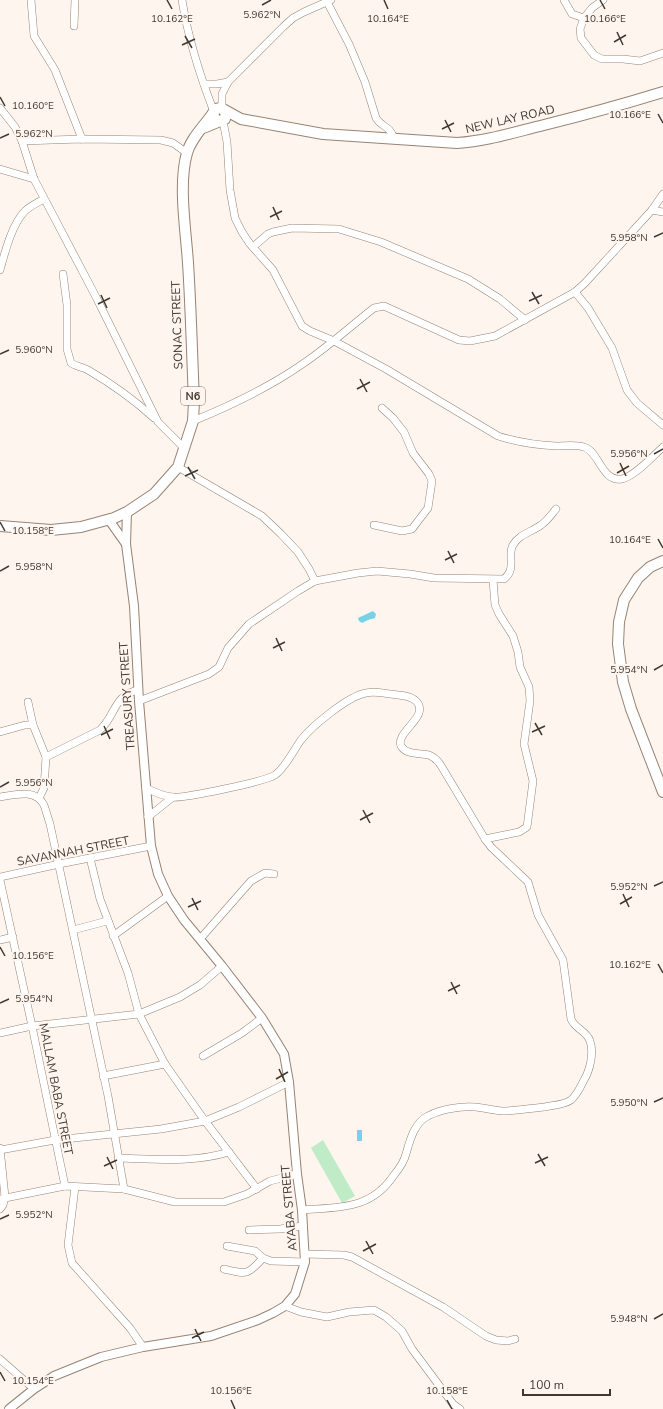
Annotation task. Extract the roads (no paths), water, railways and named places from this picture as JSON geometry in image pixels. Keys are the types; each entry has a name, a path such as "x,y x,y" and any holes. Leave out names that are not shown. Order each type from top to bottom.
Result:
{"highway":[{"name":"NEW LAY ROAD","path":"220,114 323,134 457,143 476,142 508,135 618,106 663,92"},
{"name":"SONAC STREET","path":"0,526 51,530 81,527 109,520 127,512 154,494 178,467 193,421 184,168 187,153 201,129 220,114"},
{"path":"663,561 650,567 638,578 624,600 619,622 618,644 623,682 630,709 663,792"}],"main road":[{"name":"TREASURY STREET","path":"127,512 126,544 134,606 138,690 151,846"},
{"name":"TREASURY STREET","path":"109,520 126,544"},
{"name":"AYABA STREET","path":"15,1408 34,1389 54,1376 101,1357 143,1346 211,1336 258,1320 285,1306 295,1294 305,1258 302,1210 297,1174 289,1082 284,1054 262,1018 184,920 168,896 158,874 151,846"}],"street":[{"path":"30,0 34,36 55,70 82,139"},
{"path":"74,0 74,26"},
{"path":"182,0 192,44 203,82 220,114 227,142 230,190 235,218 242,232 273,270 302,326 313,333 334,341 386,369 498,436 515,442 585,447 592,453 600,466 612,478 620,479 628,476 663,447"},
{"path":"564,0 572,14 584,18"},
{"path":"603,0 592,8 584,18 580,29 581,38 594,55 602,59 640,61 663,53"},
{"path":"220,114 222,94 228,82 293,18 328,1 349,44 365,82 376,118 378,121 390,128 394,139"},
{"path":"203,82 217,84 228,82"},
{"path":"0,108 15,127 22,141 34,179 96,297 158,422"},
{"path":"22,141 82,139 161,140 172,143 187,153"},
{"path":"0,169 34,179"},
{"path":"193,421 263,389 305,363 374,308 379,306 384,306 459,340 470,341 496,336 575,292 652,210 663,194"},
{"path":"0,270 6,249 19,217 28,208 44,199"},
{"path":"652,210 663,212"},
{"path":"253,247 268,234 292,228 339,229 381,242 468,279 500,299 525,320"},
{"path":"63,274 67,305 67,349 71,363 86,369 130,396 184,448"},
{"path":"575,292 588,308 612,348 627,390 637,403 663,425"},
{"path":"374,525 402,531 412,529 428,508 432,481 429,474 413,453 404,432 393,418 382,408"},
{"path":"178,467 262,516 298,552 315,582"},
{"path":"139,702 209,674 219,667 228,648 249,624 298,591 315,582 358,573 377,571 434,578 504,579 508,575 511,567 511,550 513,544 524,535 542,525 556,509"},
{"path":"485,839 519,832 527,826 533,787 532,776 524,744 530,701 529,687 520,667 518,652 513,636 497,610 494,599 493,580"},
{"path":"46,757 100,730 106,724 114,707 120,700 125,695 138,690"},
{"path":"148,816 173,798 214,791 274,776 282,768 305,734 344,702 365,693 376,692 411,697 417,702 420,708 419,715 401,737 400,742 402,748 408,752 430,755 436,758 485,839 491,847 528,882 538,915 562,955 571,1019 576,1027 587,1034 591,1046 588,1074 570,1100 564,1103 510,1110 468,1107 448,1109 428,1116 415,1128 405,1157 393,1177 381,1191 369,1199 353,1206 302,1210"},
{"path":"28,702 32,725 46,757 44,788 38,798"},
{"path":"0,732 25,725 32,725"},
{"path":"146,788 173,798"},
{"path":"0,798 30,794 38,798 44,805 59,864 113,1121 124,1189"},
{"name":"SAVANNAH STREET","path":"0,877 151,846"},
{"path":"90,858 100,899 107,921 128,973 139,1014 165,1064 205,1121 257,1189"},
{"path":"200,939 251,881 264,873 274,874"},
{"name":"MALLAM BABA STREET","path":"0,880 65,1186"},
{"path":"113,936 168,896"},
{"path":"73,930 107,921"},
{"path":"0,940 13,937"},
{"path":"0,1033 32,1026 139,1014 180,998 200,986 222,966"},
{"path":"203,1056 242,1034 262,1018"},
{"path":"103,1076 165,1064"},
{"path":"0,1209 3,1205 3,1198 0,1149 55,1140 174,1127 205,1121 239,1107 289,1082"},
{"path":"118,1158 205,1158 229,1152"},
{"path":"3,1198 65,1186 124,1189 175,1202 224,1202 236,1199 270,1181 297,1174"},
{"path":"75,1187 68,1245 72,1263 128,1324 143,1346"},
{"path":"249,1230 280,1229 303,1226"},
{"path":"227,1246 255,1251 263,1258 271,1261 344,1255 352,1257 443,1307 486,1336 496,1340 508,1341 515,1339"},
{"path":"224,1269 244,1273 249,1272 263,1258"},
{"path":"285,1306 301,1312 327,1317 349,1312 374,1310 386,1317 402,1331 412,1349 453,1404 460,1409"},
{"path":"0,1358 34,1389"}],"water":[{"path":"373,611 376,614 375,618 362,623 359,621 358,618"},
{"path":"357,1130 362,1130 362,1141 357,1141"}]}
